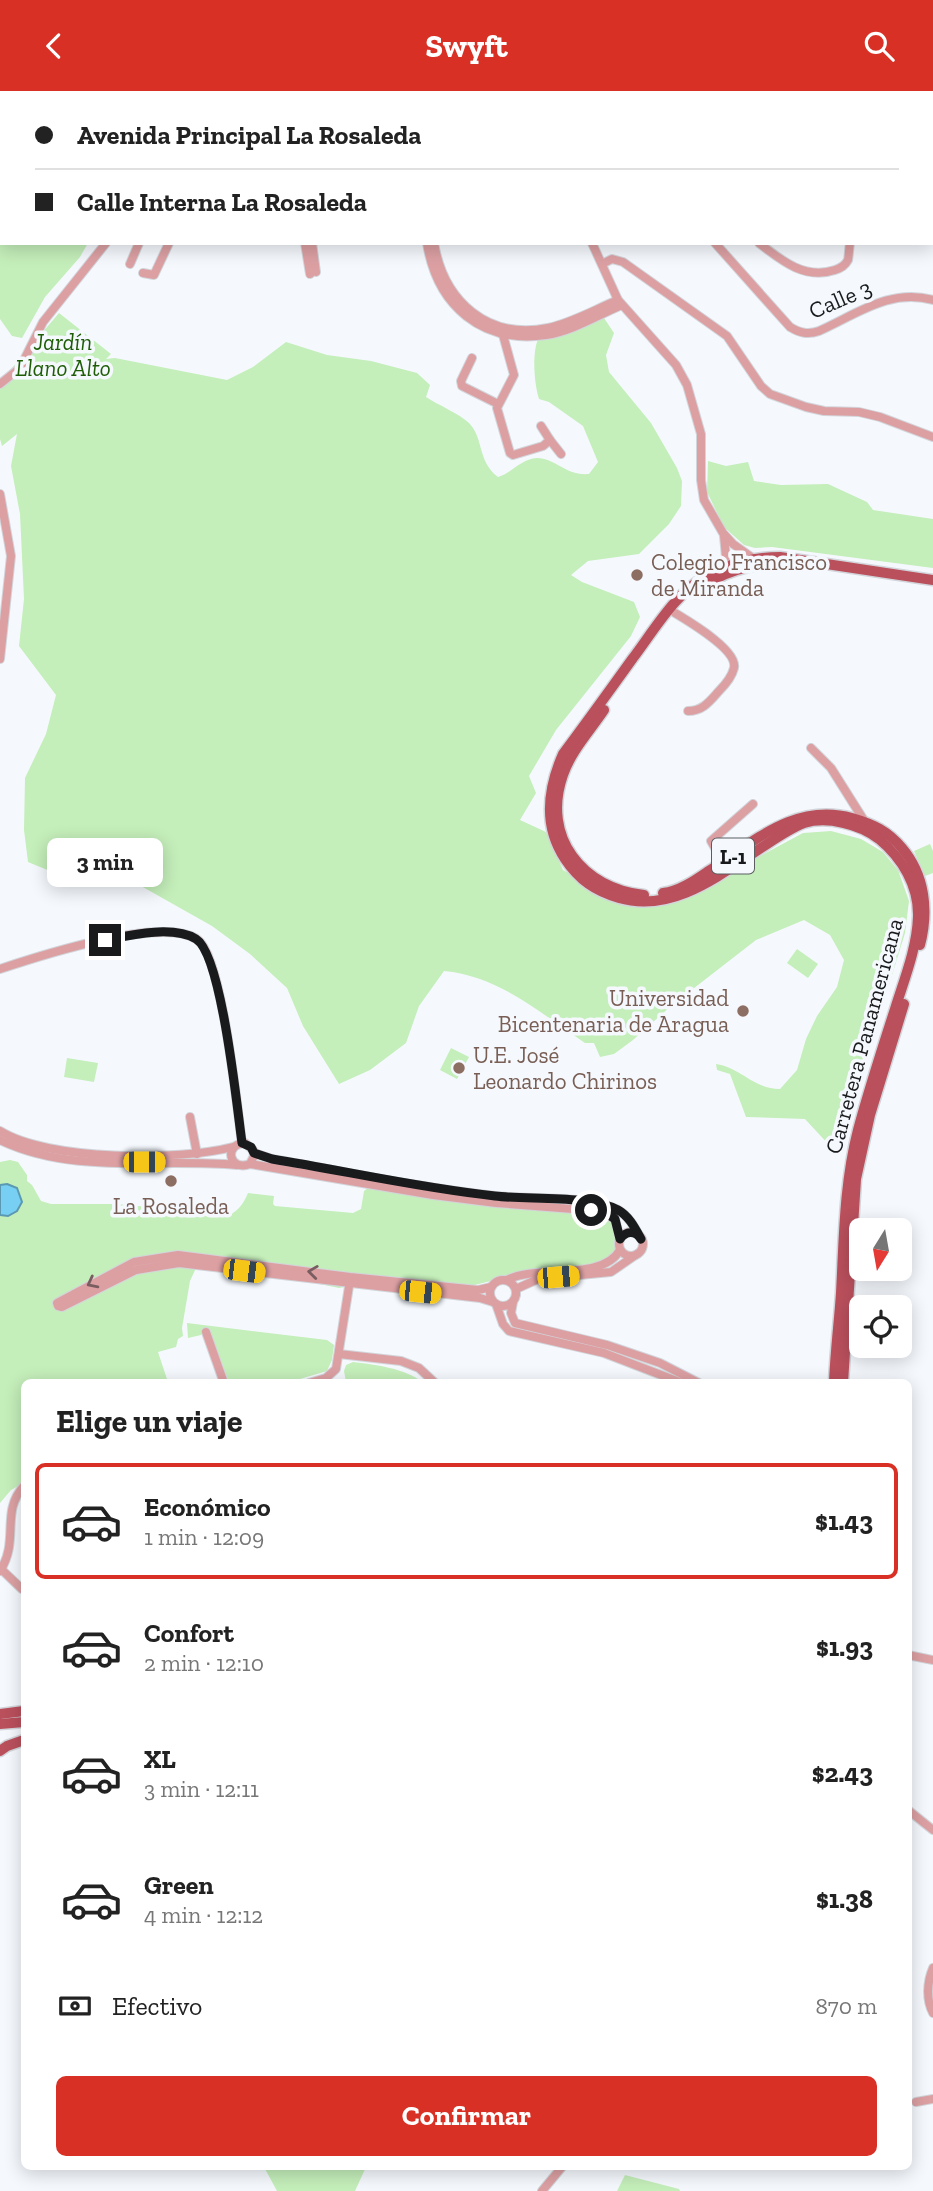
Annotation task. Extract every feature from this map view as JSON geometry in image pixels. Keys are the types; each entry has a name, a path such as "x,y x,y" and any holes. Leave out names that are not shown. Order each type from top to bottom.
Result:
{"main road":[{"name":"Carretera Panamericana","path":"834,1379 844,1213 853,1153 874,1073 909,964 916,929 916,898 906,871 898,858 870,833 839,822 820,820 791,829 693,890 668,900 628,901 592,888 580,879 563,857 549,813 549,797 555,771 564,754 667,611 695,584 715,572 754,559 780,557 933,580"},
{"name":"Carretera Panamericana","path":"843,1379 858,1168 870,1115 913,973 926,918 920,882 907,854 886,831 865,822 830,814 802,816 789,820 690,883 669,892 648,895 614,890 587,874 575,861 566,846 559,820 558,800 562,778 569,761 675,613 700,589 728,573 780,564 933,587"},
{"path":"0,1714 21,1711"},
{"path":"0,1724 21,1722"},
{"path":"0,1751 21,1741"}],"street":[{"path":"0,384 20,368 44,322 104,245"},
{"path":"130,264 138,245"},
{"path":"143,273 154,275 168,245"},
{"path":"427,245 430,263 449,298 486,329 503,335 548,335 620,302"},
{"path":"435,245 446,282 472,317 502,328 548,328 620,302"},
{"path":"593,245 620,302 676,365 687,385 701,435 704,500 723,533 754,559"},
{"name":"Calle 3","path":"717,245 790,327 800,333 820,331 892,298 916,296 933,300"},
{"path":"762,245 783,262 799,270 815,273 840,268 847,262 850,245"},
{"path":"309,247 313,273"},
{"path":"602,264 612,259 623,262 727,336 761,386 770,394 824,411 859,412 880,417 933,437"},
{"path":"503,335 514,375 498,404 510,453 513,455 531,450 550,440"},
{"path":"472,358 461,381 463,386 498,404"},
{"path":"541,426 561,454"},
{"path":"0,494 11,556 0,659"},
{"path":"715,572 726,557 723,533"},
{"path":"675,613 723,647 734,661 734,668 718,693 703,708 688,711"},
{"path":"811,748 831,768 865,822"},
{"path":"723,862 711,841 753,804"},
{"path":"0,969 139,933 169,933 197,939 208,954 218,993 238,1145 231,1157 237,1165"},
{"path":"190,1117 197,1154"},
{"path":"0,1131 39,1147 63,1152 197,1154 238,1145 251,1147 254,1153 272,1159 431,1188 498,1197 598,1203 620,1211 632,1223 641,1239 642,1248 611,1272 532,1280 516,1289 511,1313 515,1323 607,1345 660,1363 691,1379"},
{"path":"0,1140 21,1150 59,1159 250,1164 445,1196 599,1211 615,1219 620,1250 617,1256 606,1264 534,1273 496,1281 491,1286 478,1290 447,1291"},
{"path":"250,1164 254,1153"},
{"path":"620,1239 630,1232 641,1239"},
{"path":"620,1250 626,1255 637,1254"},
{"path":"217,1264 179,1263 153,1266 136,1271 62,1307 57,1305 58,1301 134,1262 178,1255 217,1264 447,1291 505,1306 515,1298"},
{"path":"507,1280 513,1284 515,1298"},
{"path":"319,1379 331,1374 335,1369 350,1281"},
{"path":"491,1286 490,1295 509,1331 604,1353 672,1379"},
{"path":"206,1332 224,1379"},
{"path":"339,1354 401,1361 419,1368 431,1379"},
{"path":"21,1488 5,1501 1,1514 6,1554 1,1570 21,1588"},
{"path":"912,1656 933,1660"},
{"path":"912,1813 933,1829"},
{"path":"933,1968 928,1986 933,2013"},
{"path":"916,2102 933,2099"},
{"path":"542,2191 560,2170"}],"green space":[{"path":"0,245 87,245 80,257 45,297 22,338 12,336 0,319"},
{"name":"Jardín Llano Alto","path":"59,313 111,354 106,359 115,358 227,380 253,367 286,342 327,355 371,361 417,373 430,385 426,397 460,416 474,429 487,464 498,477 526,461 537,458 581,474 589,474 598,462 583,426 549,402 539,399 534,360 538,339 602,315 614,333 606,355 609,372 651,423 677,468 682,481 681,506 669,524 639,554 588,561 571,575 582,582 634,602 640,617 631,636 556,730 529,776 536,793 520,820 546,832 563,870 609,897 643,904 727,874 803,833 831,831 861,839 883,852 898,870 909,901 905,933 842,1138 830,1146 805,1119 746,1117 730,1074 717,1070 716,1064 725,1066 762,1086 780,1089 797,1070 806,1039 817,1016 837,987 844,960 830,935 804,920 756,940 671,1006 633,1040 614,1054 600,1057 594,1043 585,1043 501,988 464,974 444,971 419,1006 406,1043 370,1070 339,1084 303,1026 287,988 250,954 212,926 102,864 57,874 28,862 24,830 25,778 46,734 56,695 19,646 24,599 20,514 11,466 17,434 2,446 0,382"},
{"path":"708,461 726,466 748,462 754,481 781,485 828,484 867,502 873,510 933,519 933,568 744,545 724,527 707,492"},
{"path":"930,844 933,851 933,873 925,876 914,851"},
{"path":"797,949 818,964 808,978 787,963"},
{"path":"451,1048 469,1057 457,1079 440,1070"},
{"path":"67,1058 98,1063 94,1082 64,1077"},
{"path":"0,1162 18,1162 41,1201 51,1204 116,1204 150,1207 157,1212 224,1217 239,1208 248,1193 274,1196 275,1206 353,1213 361,1209 364,1191 368,1188 472,1203 594,1213 612,1223 617,1239 616,1247 614,1255 604,1262 567,1271 499,1279 454,1290 367,1283 339,1288 300,1280 196,1268 190,1281 183,1336 178,1339 176,1347 158,1352 167,1379 21,1379 21,1485 11,1490 0,1503"},
{"path":"187,1323 327,1340 334,1345 327,1371 300,1379 228,1379 211,1334 204,1331 201,1335 188,1338"},
{"path":"353,1362 380,1366 399,1370 418,1379 345,1379 346,1365"},
{"path":"266,2170 365,2170 355,2191 277,2191"},
{"path":"625,2175 679,2189 680,2191 617,2191"}],"water":[{"path":"7,1184 17,1188 22,1202 17,1211 8,1216 0,1215 0,1185"}],"place":[{"name":"Colegio Francisco de Miranda","path":"637,575"},
{"name":"Universidad Bicentenaria de Aragua","path":"743,1011"},
{"name":"U.E. José Leonardo Chirinos","path":"459,1068"},
{"name":"La Rosaleda","path":"171,1181"}],"route":[{"path":"105,940 155,932 187,935 202,944 208,954 221,1006 242,1143 248,1144 254,1153 272,1159 443,1190 498,1197 598,1203 620,1211 632,1223 641,1239 630,1232 620,1239 615,1219 608,1214 591,1210"}]}
